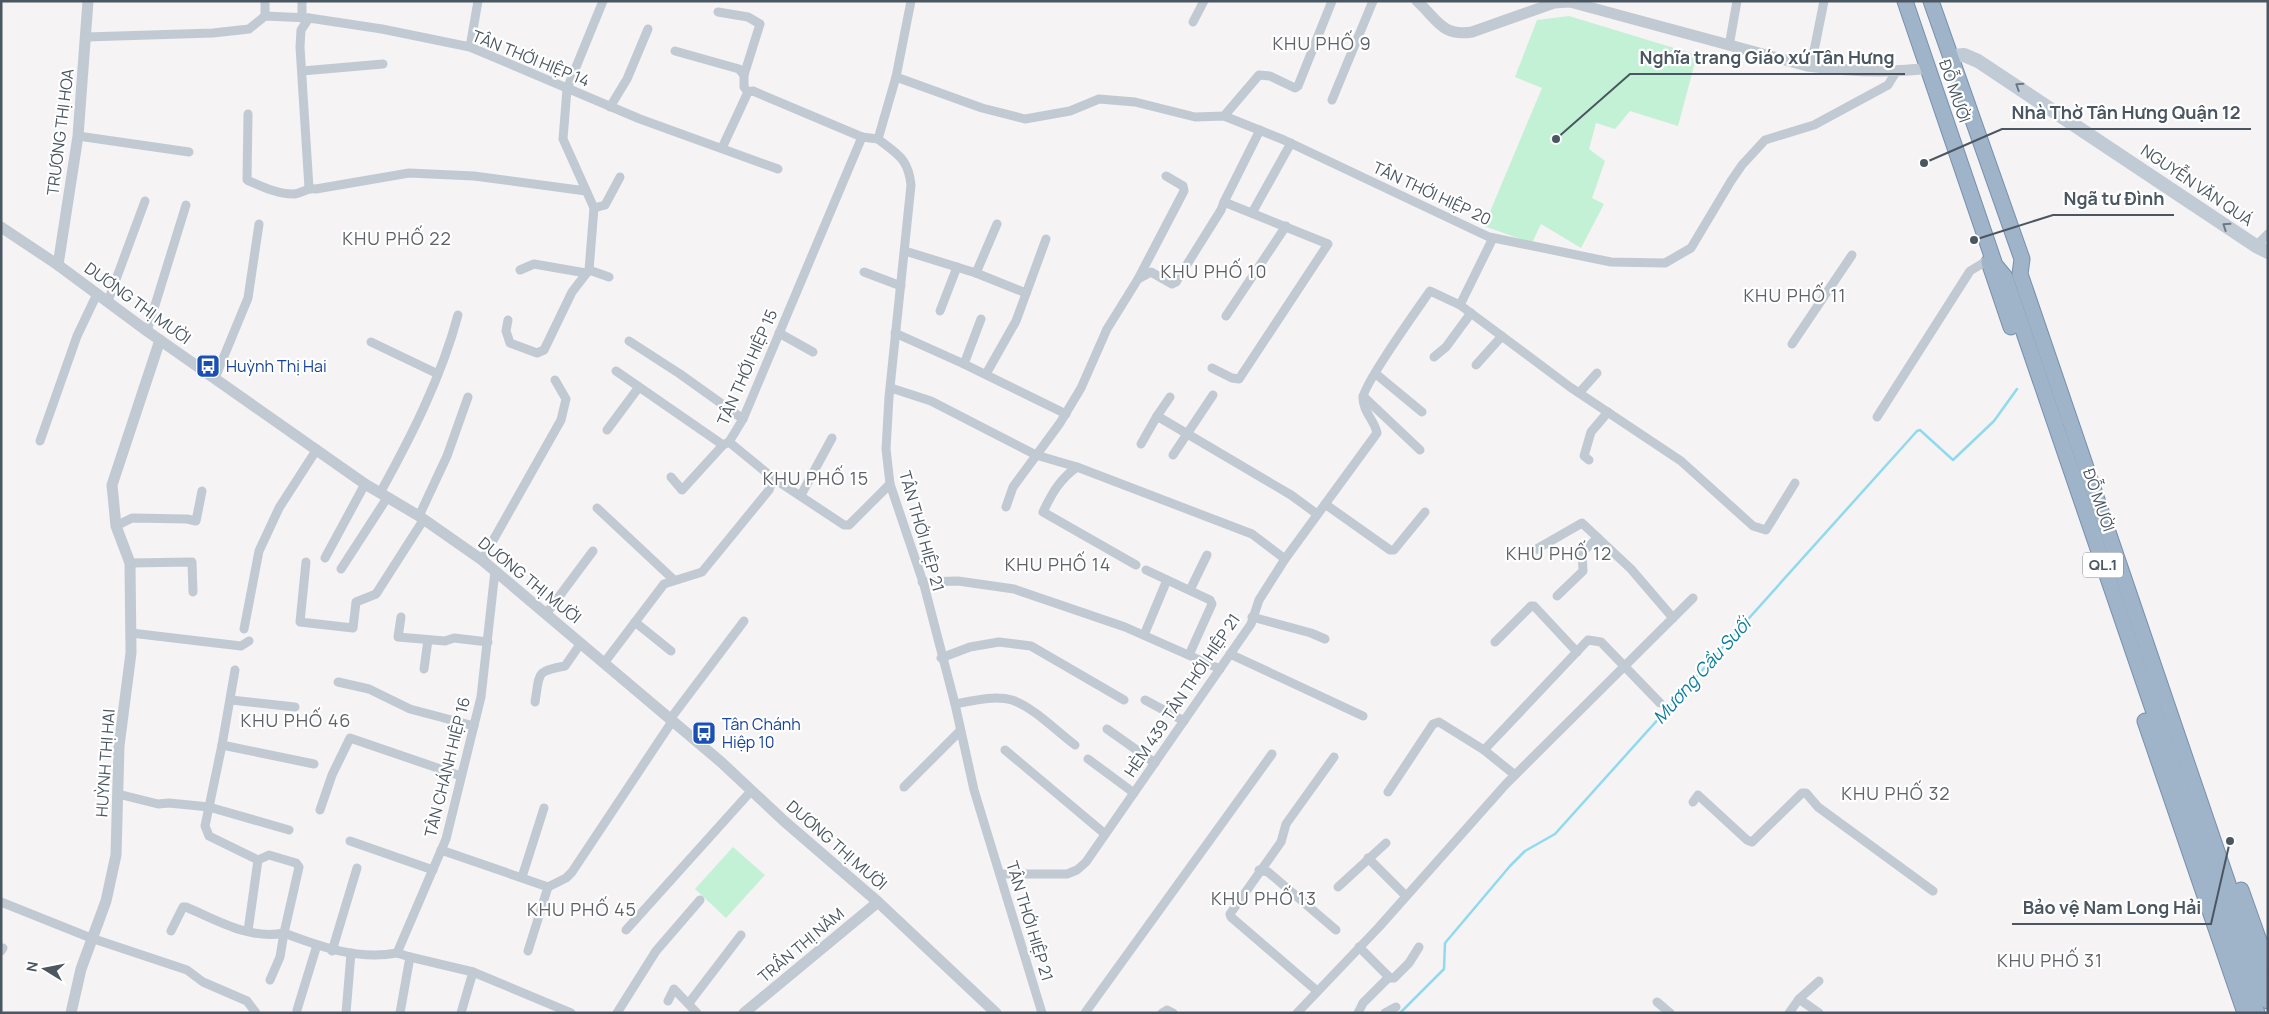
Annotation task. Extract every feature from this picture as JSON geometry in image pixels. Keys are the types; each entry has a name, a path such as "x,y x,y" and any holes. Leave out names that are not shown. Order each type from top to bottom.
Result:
{"highway":[{"name":"ĐỖ MƯỜI","path":"1899,1 1925,68 1995,265 2005,277 2256,1013"},
{"name":"ĐỖ MƯỜI","path":"1905,1 1988,260 2245,1013"},
{"name":"ĐỖ MƯỜI","path":"1932,1 1953,56 2022,259 2020,274 2158,664 2268,966"},
{"name":"ĐỖ MƯỜI","path":"1937,1 1953,56"},
{"name":"ĐỖ MƯỜI","path":"2158,664 2268,1001"}],"main road":[{"name":"NGUYỄN VĂN QUÁ","path":"1953,56 1970,56 2262,249"}],"street":[{"name":"TRƯƠNG THỊ HOA","path":"58,265 78,136 88,1"},
{"path":"86,37 213,33 248,28 265,16 265,1"},
{"path":"302,1 305,18 301,30 302,71 309,188"},
{"path":"470,47 478,1"},
{"path":"508,320 506,331 510,343 537,353 544,350 572,292 587,271 594,208 563,139 567,89 603,1"},
{"path":"748,92 753,91 862,137 878,139 896,77 911,1"},
{"path":"1193,22 1204,1"},
{"path":"1224,116 1259,75 1270,76 1295,88 1298,86 1332,1"},
{"path":"1332,100 1373,1"},
{"path":"1417,1 1444,30 1458,34 1472,32 1554,3 1570,2 1633,17 1729,46 1811,66 1847,72 1896,72 1925,68"},
{"path":"1729,46 1737,1"},
{"path":"1811,66 1824,1"},
{"path":"718,12 748,17 760,24 744,75 744,87 748,92"},
{"name":"TÂN THỚI HIỆP 14","path":"265,16 305,18 382,29 470,47 610,107 778,169"},
{"path":"610,107 627,79 648,29"},
{"path":"675,51 739,69 744,75"},
{"path":"302,71 383,64"},
{"name":"TÂN THỚI HIỆP 20","path":"896,77 982,108 1025,119 1070,111 1099,99 1135,102 1195,117 1224,116 1291,143 1493,238 1611,262 1665,263 1691,248 1731,181 1765,140 1814,125 1888,85 1896,72"},
{"path":"722,148 748,92"},
{"path":"248,114 247,180 274,191 294,194 309,188 316,189 409,173 474,176 586,191"},
{"path":"1138,279 1151,272 1172,284 1176,282 1221,210 1260,130"},
{"path":"78,136 189,152"},
{"name":"TÂN THỚI HIỆP 15","path":"862,137 743,419 726,444 844,526 849,525 890,484"},
{"name":"TÂN THỚI HIỆP 21","path":"878,139 901,158 909,168 911,185 895,333 886,450 890,484 922,582 974,790 1042,1013"},
{"path":"1252,213 1291,143"},
{"path":"1006,507 1013,487 1066,414 1081,388 1108,328 1138,279 1184,190 1183,186 1166,176"},
{"path":"594,208 606,205 620,177"},
{"path":"108,301 145,201"},
{"path":"1212,368 1232,378 1239,379 1328,244 1224,202"},
{"path":"147,331 186,205"},
{"path":"215,378 248,298 259,224"},
{"path":"976,273 996,224"},
{"path":"1226,316 1286,226"},
{"name":"DƯƠNG THỊ MƯỜI","path":"1,227 58,265 147,331 365,484 421,518 482,560 672,719 878,902 996,1013"},
{"path":"2262,249 2268,234"},
{"path":"1460,305 1493,238"},
{"path":"986,374 1016,321 1046,239"},
{"path":"905,251 976,273 1026,293"},
{"path":"1792,344 1852,255"},
{"path":"1878,417 1970,270 1988,260"},
{"path":"520,270 534,264 587,271 609,277"},
{"path":"940,311 957,267"},
{"path":"864,272 901,286"},
{"path":"1420,450 1363,396 1399,335 1430,291 1460,305 1579,393 1681,461 1752,526 1766,530 1795,483"},
{"path":"40,441 77,336 97,294"},
{"path":"1434,358 1471,314"},
{"path":"341,569 384,495 449,348 458,315"},
{"path":"964,364 981,319"},
{"path":"779,333 814,352"},
{"path":"895,333 986,374 1066,414"},
{"path":"1476,365 1502,336"},
{"name":"HUỲNH THỊ HAI","path":"71,1013 91,938 106,901 116,855 119,746 131,652 131,633 130,563 116,526 112,485 160,340"},
{"path":"629,341 680,374 743,419"},
{"path":"372,342 438,374"},
{"path":"616,370 726,444 682,490 671,477"},
{"path":"1376,374 1422,412"},
{"path":"1579,393 1597,374"},
{"path":"482,560 561,420 566,399 555,380"},
{"path":"608,430 639,387"},
{"path":"891,388 931,401 1036,455 1077,467 1252,534 1285,559"},
{"path":"1173,455 1212,395"},
{"name":"HẺM 439 TÂN THỚI HIỆP 21","path":"1001,874 1067,874 1077,870 1086,862 1251,624 1259,600 1285,559 1377,434 1376,427 1365,408 1363,396"},
{"path":"306,562 300,622 353,628 356,602 376,594 421,518 447,456 468,397"},
{"path":"1141,444 1170,397"},
{"path":"1589,460 1584,456 1591,432 1608,412"},
{"path":"1157,416 1291,495 1317,514"},
{"path":"801,495 832,438"},
{"path":"244,629 259,551 279,508 317,449"},
{"path":"1077,467 1066,475 1053,490 1043,512 1136,565"},
{"path":"604,664 664,584 702,572 770,490 773,478"},
{"path":"325,558 365,484"},
{"path":"116,526 132,518 187,519 196,521 202,491"},
{"path":"1325,504 1390,550 1394,550 1425,512"},
{"path":"597,508 674,580"},
{"path":"1535,550 1582,523 1630,569 1673,618"},
{"path":"1557,596 1583,571 1582,552 1598,538"},
{"path":"546,614 593,551"},
{"path":"1190,590 1207,555"},
{"path":"130,563 192,562 193,592"},
{"path":"1146,570 1210,600 1212,604 1189,655"},
{"name":"TÂN CHÁNH HIỆP 16","path":"398,953 446,840 481,697 495,571"},
{"path":"1144,635 1167,580"},
{"path":"922,582 958,581 1014,589 1144,635 1220,669"},
{"path":"1297,1013 1515,775 1693,598"},
{"path":"1495,642 1534,606 1577,652"},
{"path":"401,617 398,637 445,641 454,638 488,642"},
{"path":"1252,617 1311,633 1325,639"},
{"path":"528,952 548,887 566,878 572,872 672,719 744,621"},
{"path":"635,622 671,651"},
{"path":"131,633 241,646 249,641"},
{"path":"424,669 428,640"},
{"path":"1484,750 1588,640 1601,642 1660,703"},
{"path":"942,658 970,648 999,642 1031,646 1124,700"},
{"path":"535,702 540,674 545,670 565,666 581,644"},
{"path":"1230,654 1363,716"},
{"path":"235,670 205,826 209,836 258,860 270,855 296,863 299,867 280,958 270,980"},
{"path":"338,682 369,689 410,709 474,726"},
{"path":"230,700 295,707"},
{"path":"954,704 988,700 1011,700 1027,708 1075,745"},
{"path":"1145,700 1184,721"},
{"path":"1388,792 1433,724 1439,722 1484,750 1515,775"},
{"path":"1106,729 1155,763"},
{"path":"904,787 959,732"},
{"path":"320,810 332,775 350,738 461,776"},
{"path":"222,745 314,764"},
{"path":"1005,750 1105,834"},
{"path":"1085,1013 1272,754"},
{"path":"1317,991 1231,917 1230,914 1259,870 1281,842 1286,824 1334,757"},
{"path":"1088,759 1134,794"},
{"path":"626,930 752,790"},
{"path":"1693,802 1698,795 1747,840 1752,842 1802,793 1806,794 1818,807 1933,891"},
{"path":"118,794 158,804 170,803 209,807 289,830"},
{"path":"522,877 544,808"},
{"path":"350,841 432,870"},
{"path":"1338,887 1386,842"},
{"path":"441,850 548,887"},
{"path":"1368,858 1406,896"},
{"path":"248,931 258,860"},
{"path":"332,951 357,868"},
{"path":"1259,870 1268,872 1336,930"},
{"path":"617,1013 656,951 700,900"},
{"path":"1,902 91,938 187,970 204,982 247,1001 256,1013"},
{"name":"TRẦN THỊ NĂM","path":"744,1013 878,902"},
{"path":"171,931 183,907 186,907 237,929 274,935 284,933 332,951 380,956 398,953 473,972 571,1013"},
{"path":"689,1003 741,935"},
{"path":"297,1010 317,945"},
{"path":"1359,947 1389,977 1394,978 1409,963 1419,947"},
{"path":"346,1013 351,953"},
{"path":"400,1013 410,957"},
{"path":"461,1013 473,972"},
{"path":"1358,1013 1360,1007 1389,977"},
{"path":"1789,1013 1799,999 1820,981"},
{"path":"668,1000 674,989 697,1013"},
{"path":"1799,999 1819,1013"},
{"path":"1658,1002 1670,1013"},
{"path":"1385,1013 1396,1007"},
{"path":"1162,1013 1167,1010 1173,1013"}],"green space":[{"path":"1569,16 1697,55 1678,126 1630,111 1615,129 1596,123 1589,149 1605,161 1592,198 1604,204 1581,248 1541,224 1532,243 1484,226 1542,88 1515,77 1537,20"},
{"path":"733,847 765,875 726,918 695,889"}],"waterway":[{"name":"Mương Cầu Suối","path":"1400,1013 1444,969 1445,943 1510,866 1525,851 1555,834 1917,431 1920,430 1953,460 1994,421 2017,389"}],"place":[{"name":"Nghĩa trang Giáo xứ Tân Hưng","path":"1556,139"},
{"name":"Nhà Thờ Tân Hưng Quận 12","path":"1924,163"},
{"name":"Ngã tư Đình","path":"1974,240"},
{"name":"Huỳnh Thị Hai","path":"208,366"},
{"name":"Tân Chánh Hiệp 10","path":"704,733"},
{"name":"Bảo vệ Nam Long Hải","path":"2230,841"}],"district":[{"name":"KHU PHỐ 9","path":"1322,44"},
{"name":"KHU PHỐ 22","path":"397,239"},
{"name":"KHU PHỐ 10","path":"1214,272"},
{"name":"KHU PHỐ 11","path":"1795,296"},
{"name":"KHU PHỐ 15","path":"816,479"},
{"name":"KHU PHỐ 12","path":"1559,554"},
{"name":"KHU PHỐ 14","path":"1058,565"},
{"name":"KHU PHỐ 46","path":"296,721"},
{"name":"KHU PHỐ 32","path":"1896,794"},
{"name":"KHU PHỐ 13","path":"1264,899"},
{"name":"KHU PHỐ 45","path":"582,910"},
{"name":"KHU PHỐ 31","path":"2050,961"}]}
